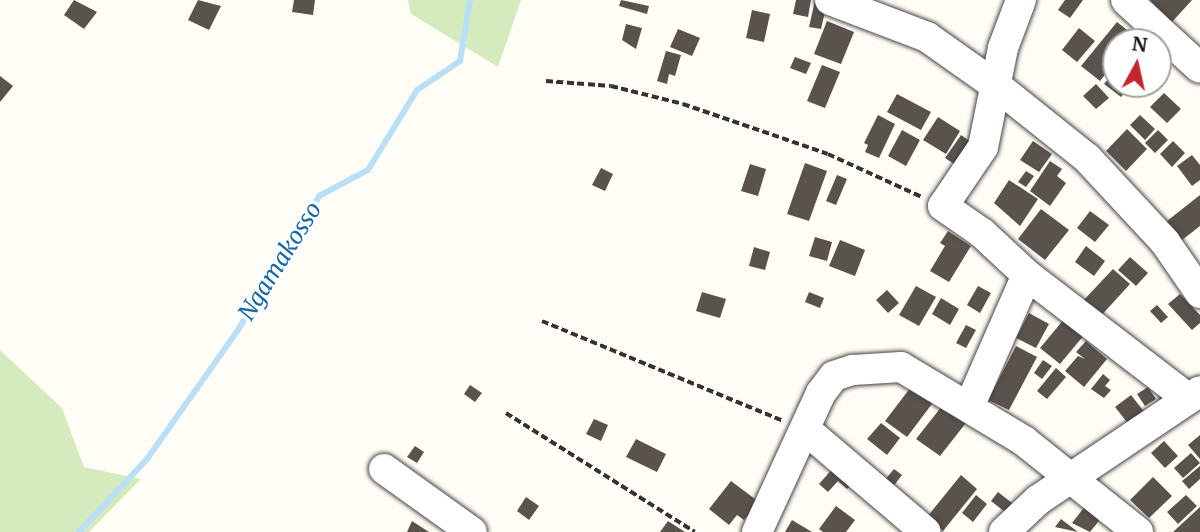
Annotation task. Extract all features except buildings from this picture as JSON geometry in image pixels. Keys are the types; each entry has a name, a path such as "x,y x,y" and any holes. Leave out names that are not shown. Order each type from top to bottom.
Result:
{"street":[{"path":"830,0 926,37 998,87 1087,159 1165,242 1200,293"},
{"path":"1004,532 1072,477 1193,394 1027,275 982,233 943,206 982,147 998,87 1003,48 1013,9 1021,0"},
{"path":"1126,0 1200,68"},
{"path":"969,407 1027,275"},
{"path":"757,532 821,393 834,376 853,370 901,367 969,407 1072,477 1138,532"},
{"path":"806,430 926,532"},
{"path":"384,469 472,532"}],"path":[{"path":"546,80 611,86 683,104 828,154 943,206"},
{"path":"542,321 806,430"},
{"path":"506,412 695,532"}],"green space":[{"path":"408,0 521,0 498,67 411,14"},
{"path":"0,350 62,408 84,467 141,479 89,532 0,532"}],"waterway":[{"name":"Ngamakosso","path":"79,532 147,459 238,330 319,196 368,170 417,90 460,61 470,0"}]}
